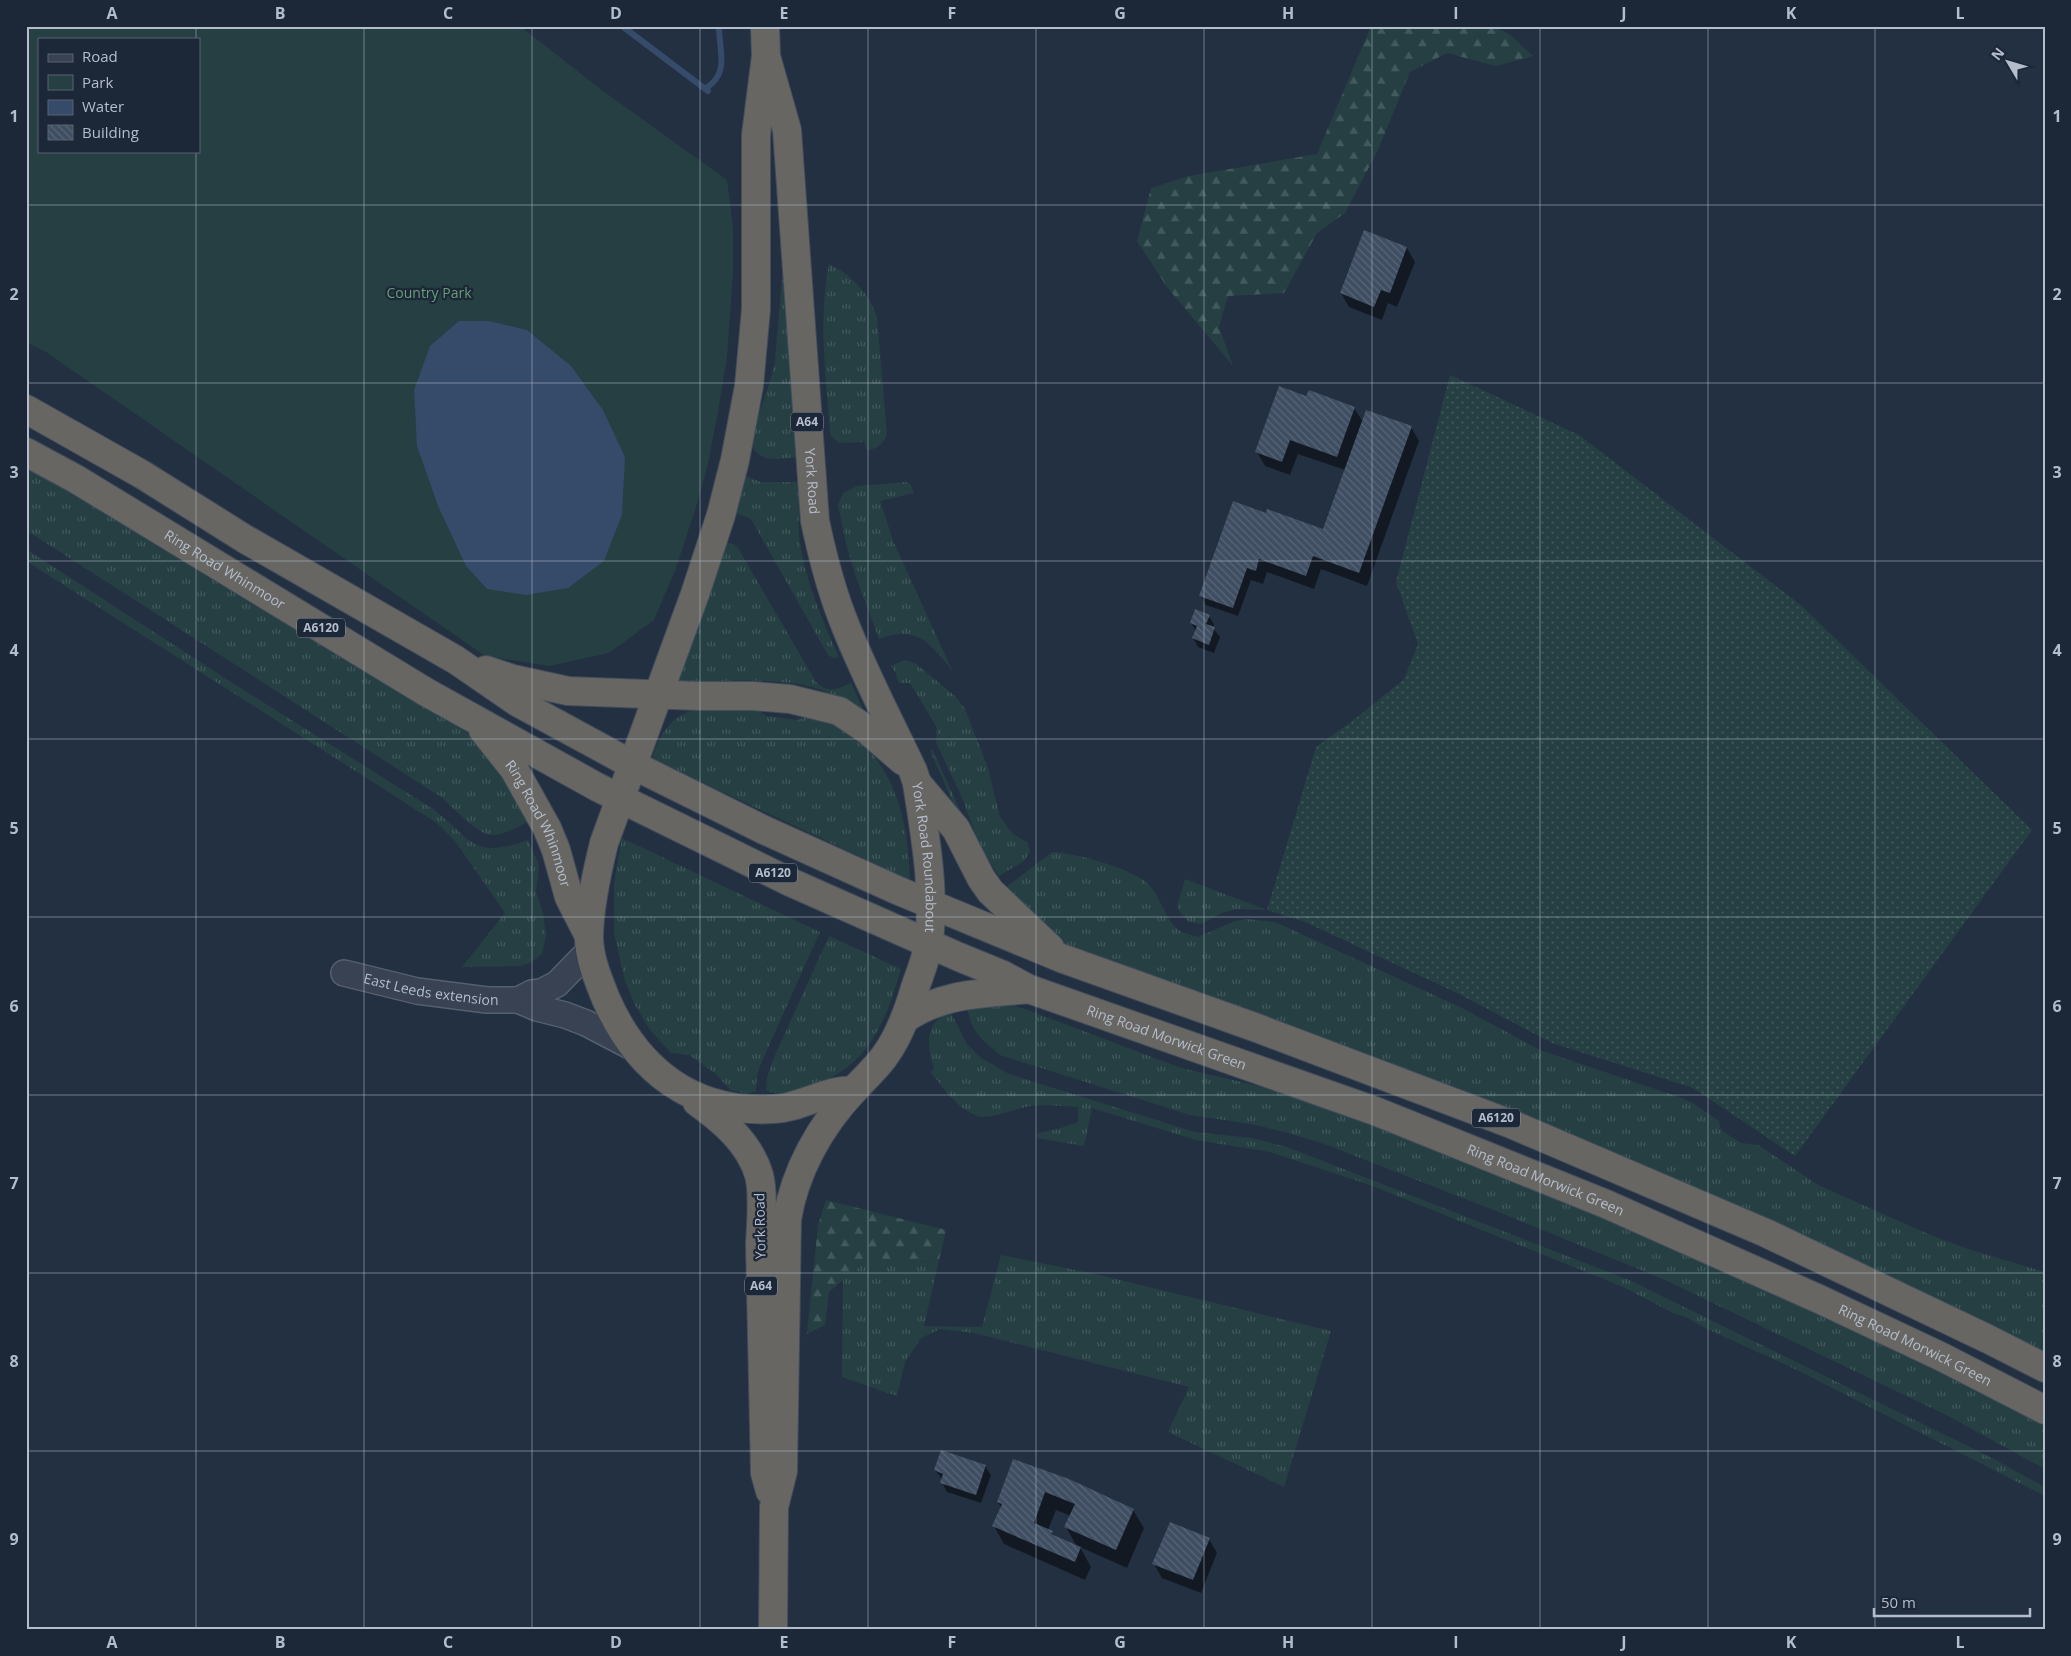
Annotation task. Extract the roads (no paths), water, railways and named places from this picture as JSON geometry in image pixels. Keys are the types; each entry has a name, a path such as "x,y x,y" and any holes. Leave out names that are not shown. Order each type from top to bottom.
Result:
{"highway":[{"name":"York Road","path":"659,694 720,515 735,460 749,386 756,308 756,135 766,56 765,26"},
{"name":"York Road","path":"766,56 787,130 815,521 824,561 849,635 865,673 915,777"},
{"name":"A6120","path":"26,409 143,475 245,539 456,660 517,702 631,764 764,830 931,905 1061,958 1257,1028 1511,1124 1766,1233 2045,1368"},
{"name":"Ring Road Whinmoor","path":"26,452 76,479 426,692 619,798"},
{"name":"A6120","path":"456,660 513,679 568,691 659,694"},
{"path":"659,694 619,798 604,843 597,873 590,943 595,971 613,1015 632,1047 660,1075 686,1093 719,1104 774,1109 803,1104 832,1093 854,1090"},
{"name":"York Road Roundabout","path":"659,694 775,697 839,711 882,742 915,777 930,871 929,943 906,1018 886,1055 854,1090"},
{"name":"Ring Road Whinmoor","path":"474,719 514,769 547,828 556,850 569,897 590,943"},
{"name":"A6120","path":"915,777 956,829 981,878 990,891 1061,958"},
{"name":"A6120","path":"619,798 790,882 929,943"},
{"name":"Ring Road Morwick Green","path":"929,943 1003,975 1029,989 1375,1111 1606,1204 1819,1299 2045,1410"},
{"name":"Ring Road Morwick Green","path":"906,1018 927,1006 956,996 1029,989"},
{"name":"York Road","path":"773,1630 774,1507 783,1471 787,1219 790,1200 808,1154 821,1133 854,1090"},
{"name":"York Road","path":"686,1093 729,1126 750,1155 759,1176 765,1473 774,1507"}],"street":[{"name":"East Leeds extension","path":"518,1000 557,984 590,943"},
{"name":"East Leeds extension","path":"344,973 416,991 487,1000 518,1000 537,1008 565,1014 586,1022 632,1047"}],"water":[{"path":"459,321 489,321 527,330 571,366 603,410 625,457 622,515 604,561 568,588 526,595 487,589 466,566 438,506 417,446 414,390 430,346"}],"waterway":[{"path":"622,26 708,91"},
{"path":"706,88 718,76 721,68 719,26"}],"park label":[{"name":"Country Park","path":"429,293"}]}
